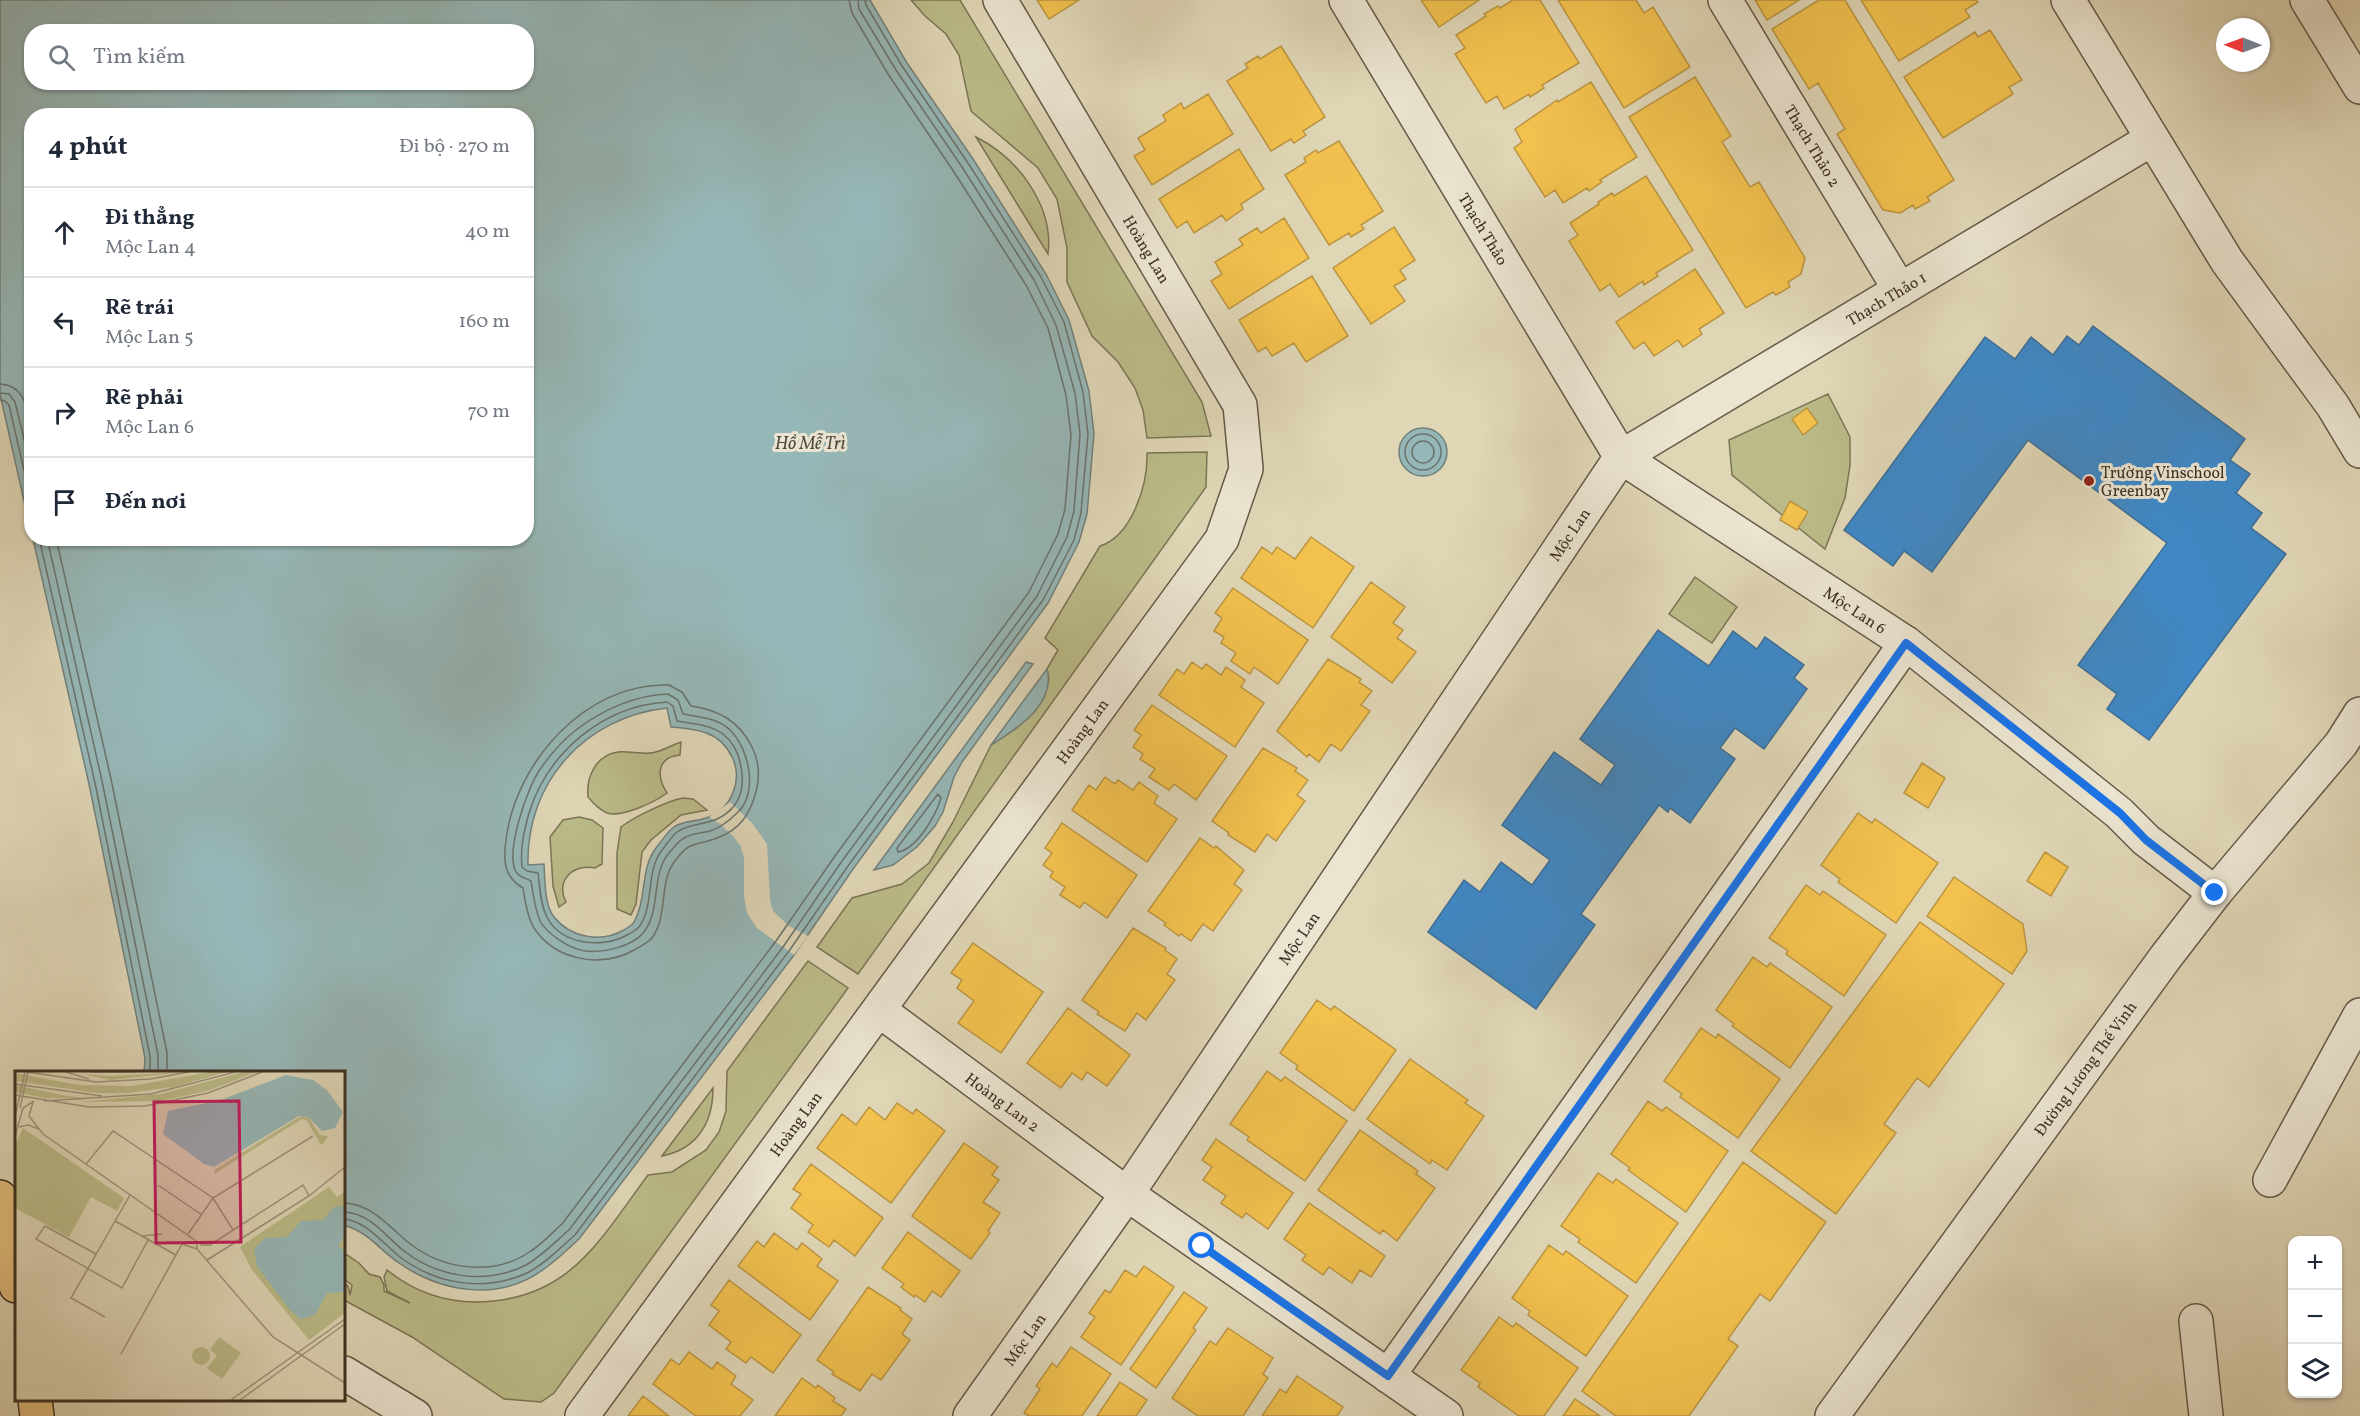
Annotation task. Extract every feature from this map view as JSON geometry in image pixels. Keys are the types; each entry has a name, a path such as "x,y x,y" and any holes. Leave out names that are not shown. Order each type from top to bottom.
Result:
{"main road":[{"path":"0,1197 15,1280"},
{"path":"35,1401 37,1416"}],"street":[{"name":"Hoàng Lan","path":"582,1416 1222,539 1246,469 1240,405 1000,0"},
{"name":"Thạch Thảo","path":"1346,0 1621,457"},
{"name":"Thạch Thảo 2","path":"1725,0 1900,290"},
{"path":"2068,0 2227,261 2333,406 2360,451"},
{"path":"2307,0 2360,87"},
{"name":"Thạch Thảo 1","path":"1621,457 2152,139"},
{"name":"Mộc Lan 6","path":"1621,457 1906,643 2120,813 2146,840 2215,893"},
{"name":"Mộc Lan","path":"970,1416 1127,1194 1621,457"},
{"path":"1388,1376 1906,643"},
{"name":"Đường Lương Thế Vinh","path":"1832,1416 2151,976 2215,893 2351,745 2360,714"},
{"name":"Hoàng Lan 2","path":"879,1010 1127,1194 1446,1416"},
{"path":"2270,1180 2360,1015"},
{"path":"2196,1321 2206,1416"},
{"path":"345,1375 415,1416"}],"green space":[{"path":"911,0 960,0 1202,402 1211,436 1147,438 1143,410 1135,388 1118,362 1092,336 1067,282 1067,248 1057,199 1038,168 971,111 959,55 946,34"},
{"path":"976,137 1006,157 1030,185 1045,218 1048,254"},
{"path":"1828,394 1850,437 1850,465 1845,498 1825,549 1732,475 1729,440"},
{"path":"1207,452 1206,487 858,974 817,947 852,898 902,884 929,863 953,822 991,745 1017,728 1036,710 1044,698 1049,679 1047,669 1058,650 1045,638 1100,546 1121,532 1129,520 1145,479 1147,453"},
{"path":"1695,577 1737,607 1712,643 1669,614"},
{"path":"681,742 680,755 667,759 661,768 661,780 667,793 662,797 638,808 613,814 602,810 588,797 591,775 598,762 604,757 618,752 655,752"},
{"path":"683,798 693,799 707,810 681,815 651,840 642,852 636,904 631,915 617,909 617,853 621,827 668,802"},
{"path":"579,817 592,820 603,828 602,864 595,868 580,868 568,875 563,887 566,902 559,907 553,886 550,837 563,820"},
{"path":"808,961 848,988 554,1393 541,1402 504,1399 412,1337 345,1301 345,1284 348,1286 350,1295 352,1285 345,1280 345,1254 359,1263 369,1274 380,1277 384,1291 410,1303 387,1291 384,1277 387,1270 407,1284 428,1294 451,1300 476,1302 508,1299 535,1291 558,1279 597,1244 648,1175 672,1172 706,1150 719,1132 726,1111 727,1071"},
{"path":"713,1088 710,1112 701,1133 685,1147 662,1156"}],"water":[{"name":"Hồ Mễ Trì","path":"0,0 870,0 907,63 973,159 1046,274 1069,320 1089,391 1094,434 1087,514 1079,542 1048,603 853,869 794,955 579,1239 549,1266 527,1279 490,1290 452,1287 416,1273 399,1263 360,1232 345,1225 345,1071 144,1071 145,1058 89,784 35,546 534,546 534,108 24,108 24,501 0,394","holes":["667,708 671,727 706,733 727,748 736,774 736,783 729,800 717,813 704,819 678,825 664,837 651,856 645,875 641,904 632,925 615,934 596,937 569,930 554,917 548,905 544,864 528,865 530,835 537,807 549,781 566,759 586,740 610,725 637,714"]},
{"path":"1418,428 1428,428 1440,435 1447,447 1447,457 1440,469 1428,476 1418,476 1403,465 1399,457 1399,447 1410,432"},
{"path":"1026,662 1033,664 962,762 954,777 943,812 935,826 917,847 893,865 874,870"},
{"path":"1047,669 1046,694 1040,704 1023,723 991,745"}],"pier":[{"path":"730,802 752,823 767,844 770,899 773,911 789,926 808,936 794,955 757,928 747,913 744,896 744,858 741,847 733,836 709,817"}],"building: Nhà ở":[{"path":"1037,0 1079,0 1049,19"},
{"path":"1421,0 1479,0 1439,27"},
{"path":"1513,0 1540,0 1579,63 1542,85 1544,88 1530,97 1529,94 1504,109 1497,96 1486,103 1455,54 1465,48 1456,35 1486,16 1484,14"},
{"path":"1558,0 1636,0 1644,13 1653,7 1690,67 1624,108"},
{"path":"1755,0 1799,0 1767,20"},
{"path":"1819,0 1845,0 1954,180 1927,197 1930,201 1915,209 1913,205 1900,213 1883,210 1837,134 1845,129 1818,83 1809,89 1772,29"},
{"path":"1861,0 1976,0 1978,2 1965,10 1970,17 1899,61"},
{"path":"1990,30 2022,80 2009,87 2013,94 1943,138 1904,77 1975,32 1978,37"},
{"path":"1281,46 1325,117 1303,131 1306,135 1294,143 1291,139 1271,151 1227,81 1248,68 1245,64 1258,56 1260,59"},
{"path":"1695,77 1731,136 1722,142 1750,187 1759,182 1805,258 1801,274 1788,282 1790,287 1776,295 1773,292 1746,308 1629,117"},
{"path":"1591,82 1637,157 1600,180 1602,182 1589,191 1587,188 1563,203 1555,190 1545,197 1514,148 1522,142 1515,129 1557,100 1558,102"},
{"path":"1208,94 1233,134 1152,185 1134,156 1145,150 1138,138 1166,121 1163,115 1181,103 1184,109"},
{"path":"1339,141 1383,211 1361,225 1364,229 1351,237 1349,233 1329,245 1285,175 1306,162 1304,158 1316,150 1318,153"},
{"path":"1239,149 1264,189 1241,204 1243,209 1226,221 1222,215 1194,233 1187,221 1177,228 1159,199"},
{"path":"1646,176 1693,250 1656,273 1658,276 1644,285 1643,281 1619,297 1610,284 1600,291 1569,241 1578,235 1570,223 1612,193 1614,196"},
{"path":"1284,218 1309,258 1229,309 1211,281 1222,274 1215,262 1243,245 1239,239 1257,228 1261,233"},
{"path":"1394,227 1415,260 1400,270 1406,279 1394,286 1405,301 1371,324 1333,268"},
{"path":"1695,269 1724,313 1699,329 1702,334 1683,347 1678,340 1654,356 1644,342 1634,349 1616,322"},
{"path":"1312,276 1348,336 1306,362 1294,343 1272,356 1266,347 1258,352 1239,320"},
{"path":"1807,408 1818,423 1803,435 1792,419"},
{"path":"1790,501 1808,512 1797,530 1780,520"},
{"path":"1311,537 1354,567 1313,628 1241,578 1262,547 1272,554 1277,547 1295,559"},
{"path":"1371,582 1405,607 1393,623 1403,630 1397,638 1416,652 1392,683 1331,637"},
{"path":"1233,588 1308,640 1278,684 1254,667 1250,674 1231,661 1236,653 1221,643 1224,637 1214,631 1222,618 1215,613"},
{"path":"1328,659 1361,679 1359,682 1372,691 1361,705 1370,711 1341,751 1331,744 1319,762 1309,754 1307,757 1277,731"},
{"path":"1192,662 1202,669 1206,664 1221,675 1226,667 1245,680 1241,687 1264,703 1235,747 1159,695 1177,669 1184,674"},
{"path":"1152,705 1227,756 1196,800 1174,784 1169,790 1149,777 1155,769 1140,759 1143,754 1133,747 1141,735 1134,730"},
{"path":"1263,748 1297,768 1295,771 1308,780 1297,795 1305,801 1276,841 1267,834 1255,852 1228,835 1229,833 1212,821"},
{"path":"1922,763 1945,778 1928,808 1904,793"},
{"path":"1105,777 1115,784 1118,780 1133,790 1139,782 1158,796 1154,803 1177,819 1147,862 1072,810 1089,785 1096,790"},
{"path":"1858,813 1872,823 1875,819 1938,863 1896,923 1838,882 1840,879 1821,865"},
{"path":"1062,823 1137,875 1107,918 1084,902 1080,908 1060,895 1065,887 1050,877 1053,872 1043,865 1052,853 1045,848"},
{"path":"1200,838 1214,848 1216,846 1244,870 1234,884 1242,890 1213,931 1203,924 1191,941 1181,934 1179,936 1164,925 1166,923 1148,911"},
{"path":"2045,852 2068,867 2051,896 2027,881"},
{"path":"1954,877 2023,924 2027,951 2012,974 1927,916"},
{"path":"1806,885 1820,895 1823,891 1886,935 1844,996 1786,954 1788,951 1769,938"},
{"path":"1920,922 2004,984 1929,1087 1917,1078 1884,1124 1896,1133 1836,1214 1751,1151"},
{"path":"1133,928 1166,948 1165,950 1177,959 1167,974 1175,980 1146,1020 1137,1013 1125,1031 1097,1014 1099,1012 1082,1000"},
{"path":"973,943 1043,992 1001,1053 958,1023 974,1001 957,988 962,980 951,973"},
{"path":"1753,957 1767,967 1770,963 1832,1007 1790,1068 1732,1026 1734,1024 1716,1010"},
{"path":"1317,1000 1331,1010 1334,1006 1396,1050 1354,1111 1296,1069 1298,1066 1280,1053"},
{"path":"1068,1008 1130,1055 1107,1086 1087,1072 1082,1080 1072,1073 1061,1088 1027,1063"},
{"path":"1701,1028 1716,1038 1718,1034 1780,1079 1738,1138 1680,1097 1682,1094 1664,1081"},
{"path":"1410,1059 1468,1100 1465,1103 1484,1116 1447,1170 1432,1160 1430,1164 1367,1119"},
{"path":"1267,1071 1281,1081 1285,1077 1347,1121 1305,1181 1247,1140 1249,1137 1230,1124"},
{"path":"1648,1101 1662,1111 1666,1107 1728,1151 1686,1212 1628,1170 1630,1168 1611,1154"},
{"path":"897,1103 913,1114 916,1109 945,1131 891,1203 817,1148 842,1114 856,1125 869,1107 885,1120"},
{"path":"1360,1130 1418,1171 1416,1174 1435,1188 1397,1241 1383,1230 1380,1234 1318,1190"},
{"path":"1216,1139 1293,1193 1268,1229 1246,1213 1242,1218 1221,1203 1226,1196 1203,1180 1212,1167 1202,1160"},
{"path":"964,1143 998,1167 992,1175 999,1180 983,1202 1000,1213 988,1231 990,1233 971,1259 912,1216"},
{"path":"1743,1162 1826,1222 1770,1301 1760,1294 1728,1339 1738,1346 1689,1416 1616,1416 1582,1391"},
{"path":"811,1164 883,1218 855,1256 834,1240 829,1247 808,1232 813,1225 791,1208 801,1194 793,1189"},
{"path":"1598,1173 1613,1183 1616,1179 1678,1223 1636,1283 1578,1242 1580,1239 1561,1226"},
{"path":"1309,1203 1385,1256 1371,1277 1360,1270 1352,1283 1329,1267 1323,1275 1302,1260 1306,1255 1284,1239"},
{"path":"908,1232 960,1271 941,1297 932,1291 925,1302 915,1295 914,1297 901,1287 904,1284 882,1268"},
{"path":"774,1233 797,1250 802,1243 822,1259 817,1266 838,1281 810,1320 738,1266 757,1241 764,1247"},
{"path":"1549,1245 1563,1255 1566,1251 1628,1296 1586,1356 1528,1315 1530,1311 1512,1298"},
{"path":"1144,1266 1174,1287 1121,1365 1081,1337 1095,1317 1089,1313 1105,1290 1110,1293 1125,1270 1136,1277"},
{"path":"729,1280 801,1335 773,1373 751,1357 746,1363 726,1349 731,1342 709,1325 719,1311 711,1305"},
{"path":"868,1287 901,1308 900,1310 912,1319 902,1334 910,1340 881,1380 872,1374 860,1391 832,1374 834,1372 817,1360"},
{"path":"1184,1292 1207,1308 1193,1328 1196,1330 1156,1388 1130,1369"},
{"path":"1499,1317 1513,1327 1516,1323 1578,1368 1544,1416 1519,1416 1478,1387 1480,1383 1461,1370"},
{"path":"1228,1328 1273,1358 1263,1374 1268,1378 1243,1416 1198,1416 1172,1398 1210,1341 1216,1345"},
{"path":"1071,1347 1111,1374 1082,1416 1029,1416 1024,1413 1040,1389 1036,1386 1052,1363 1057,1367"},
{"path":"689,1352 712,1369 717,1362 736,1376 731,1384 753,1400 740,1416 696,1416 653,1384 671,1359 679,1365"},
{"path":"1297,1376 1343,1407 1337,1416 1262,1416 1280,1389 1286,1393"},
{"path":"802,1378 816,1388 818,1385 835,1398 833,1401 846,1409 841,1416 775,1416"},
{"path":"1120,1382 1147,1400 1136,1416 1097,1416"},
{"path":"643,1396 669,1416 628,1416"},
{"path":"1575,1399 1600,1416 1563,1416"}],"building: Trường học":[{"path":"2093,326 2245,439 2230,460 2250,474 2236,493 2262,513 2251,528 2286,554 2149,740 2107,709 2117,694 2078,665 2167,543 2028,440 1932,572 1904,551 1893,566 1844,530 1985,337 2015,359 2031,337 2053,355 2067,336 2079,345"},
{"path":"1658,630 1709,666 1733,631 1757,649 1765,637 1804,665 1794,678 1807,689 1764,749 1735,728 1720,748 1735,759 1690,823 1670,808 1668,812 1659,805 1581,914 1595,925 1536,1009 1428,932 1464,880 1480,892 1501,862 1532,885 1550,860 1502,825 1554,752 1601,785 1615,765 1580,739"}],"place":[{"name":"Trường Vinschool Greenbay","path":"2089,481"}],"route":[{"path":"1202,1246 1388,1376 1906,643 2120,813 2146,840 2215,893"}]}
